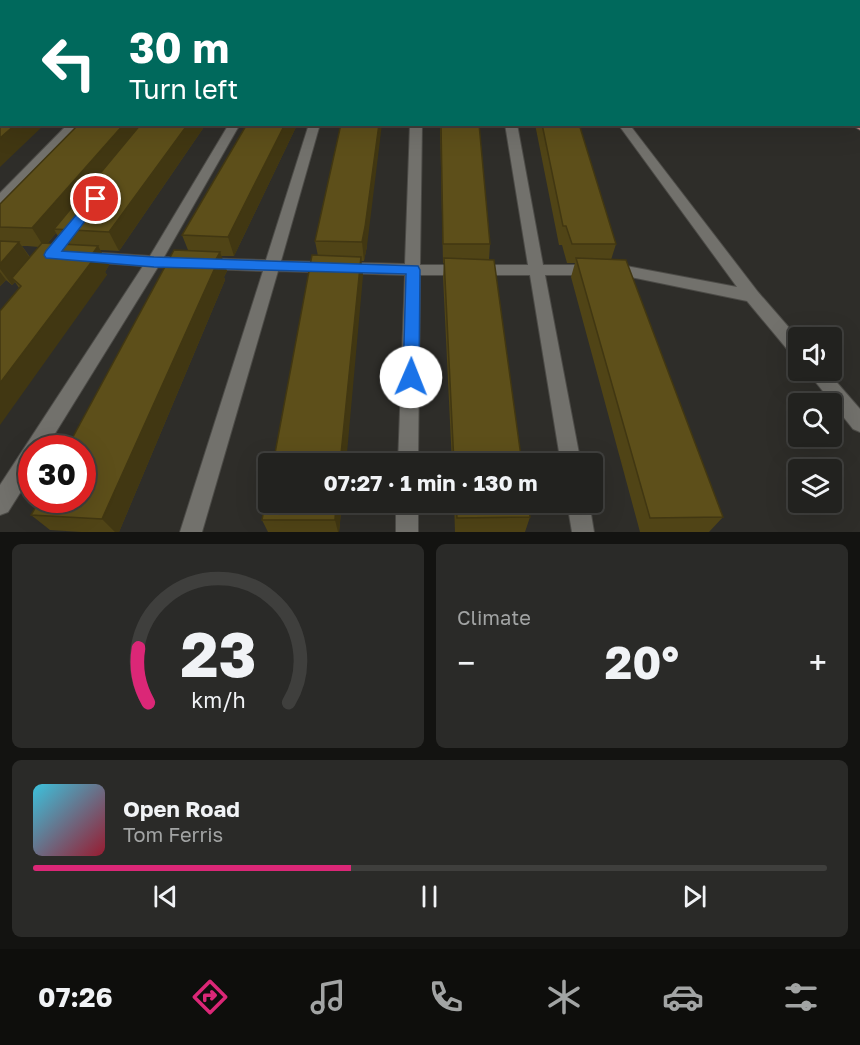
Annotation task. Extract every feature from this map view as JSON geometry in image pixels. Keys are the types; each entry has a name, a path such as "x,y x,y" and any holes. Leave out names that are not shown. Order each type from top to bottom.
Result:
{"street":[{"path":"0,201 73,126"},
{"path":"43,435 154,262 234,126"},
{"path":"190,532 314,126"},
{"path":"408,453 416,126"},
{"path":"511,126 569,453"},
{"path":"624,126 752,296 788,338"},
{"path":"74,256 154,262 413,270 621,270 752,296"},
{"path":"824,381 860,423"},
{"path":"0,504 18,476"},
{"path":"407,513 407,532"},
{"path":"580,513 583,532"}],"building":[{"path":"0,126 14,126 0,138"},
{"path":"77,126 122,126 32,228 0,227 0,204"},
{"path":"139,126 187,126 109,232 54,229"},
{"path":"246,126 284,126 228,237 182,235"},
{"path":"341,126 379,126 362,242 315,241"},
{"path":"441,126 479,126 490,244 443,244"},
{"path":"542,126 580,126 616,244 572,244 566,226 563,226"},
{"path":"0,241 19,242 0,264"},
{"path":"42,243 98,246 91,256 96,256 0,383 0,311 21,286 12,278"},
{"path":"174,250 220,252 215,261 218,261 102,519 31,515 32,513 96,513 96,435 74,435"},
{"path":"312,255 361,257 341,453 275,453"},
{"path":"444,258 494,260 520,453 453,453"},
{"path":"576,258 626,260 723,517 650,518"},
{"path":"263,513 335,513 335,520 262,520"},
{"path":"457,513 529,513 530,517 457,518"}],"route":[{"path":"96,199 51,255 154,262 413,270 411,377"}]}
